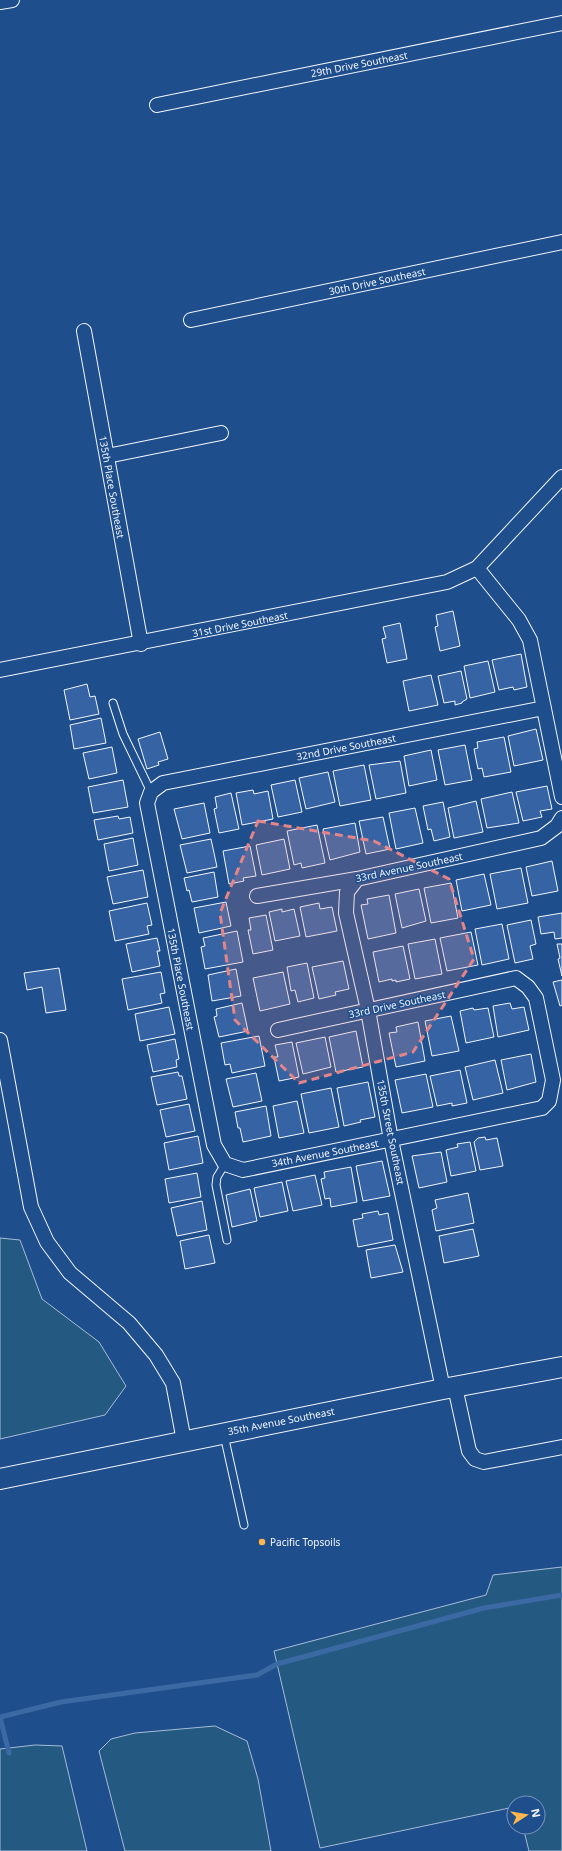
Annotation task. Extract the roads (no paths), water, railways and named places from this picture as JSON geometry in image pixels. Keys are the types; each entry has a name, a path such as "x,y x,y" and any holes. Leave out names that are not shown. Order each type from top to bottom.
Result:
{"street":[{"path":"0,2 12,0"},
{"name":"29th Drive Southeast","path":"157,104 562,23"},
{"name":"30th Drive Southeast","path":"191,320 562,242"},
{"name":"135th Place Southeast","path":"84,331 141,644"},
{"path":"107,456 221,433"},
{"path":"562,477 478,568 519,620 530,640 562,797"},
{"name":"31st Drive Southeast","path":"0,670 141,644 447,582 478,568"},
{"name":"32nd Drive Southeast","path":"151,792 163,783 544,708"},
{"name":"135th Place Southeast","path":"151,792 146,803 214,1144 225,1164"},
{"name":"33rd Avenue Southeast","path":"257,896 357,878 541,838 560,822"},
{"name":"135th Street Southeast","path":"357,878 347,892 346,913 368,1010 391,1140 449,1388 469,1451 475,1459 484,1462 562,1446"},
{"name":"33rd Drive Southeast","path":"278,1030 516,978 528,987 536,998 553,1080 549,1101 542,1108"},
{"path":"0,1040 4,1079 32,1207 47,1242 70,1273 129,1323 156,1355 173,1383 184,1441"},
{"name":"34th Avenue Southeast","path":"225,1164 243,1170 542,1108"},
{"name":"35th Avenue Southeast","path":"0,1479 449,1388 562,1367"}],"lane":[{"path":"113,703 123,734 151,792"},
{"path":"225,1164 217,1177 216,1185 227,1240"},
{"path":"224,1433 244,1525"}],"waterway":[{"path":"9,1753 0,1717 61,1702 257,1675 277,1664 484,1608 562,1595"}],"place":[{"name":"Pacific Topsoils","path":"262,1542"}]}
